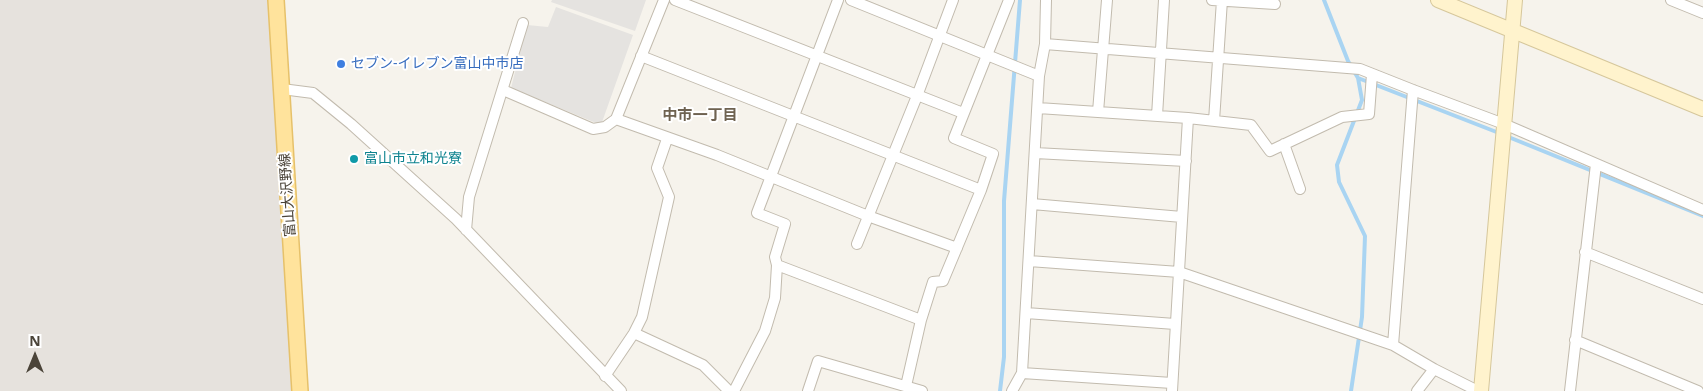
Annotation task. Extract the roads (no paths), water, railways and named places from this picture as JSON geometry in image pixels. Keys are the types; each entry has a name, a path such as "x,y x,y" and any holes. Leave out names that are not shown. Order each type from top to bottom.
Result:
{"main road":[{"name":"富山大沢野線","path":"276,0 300,391"}],"street":[{"path":"503,90 592,129 605,127 616,119 664,0"},
{"path":"676,0 963,113"},
{"path":"734,391 765,331 775,298 777,265 775,256 785,224 756,213 838,0"},
{"path":"851,0 1039,76"},
{"path":"857,244 917,96 953,0"},
{"path":"906,386 921,320 933,282 943,281 981,190 993,154 954,138 1009,0"},
{"path":"1012,391 1022,373 1034,153 1039,76 1045,44 1046,0"},
{"path":"1098,112 1107,0"},
{"path":"1157,116 1164,0"},
{"path":"1212,0 1276,4"},
{"path":"1214,121 1222,0"},
{"path":"1438,0 1703,109"},
{"path":"1029,261 1179,272 1393,345 1434,369 1480,391 1515,0"},
{"path":"1671,0 1703,13"},
{"path":"466,230 469,197 523,23"},
{"path":"1045,44 1360,69 1504,124 1703,210"},
{"path":"641,56 981,190"},
{"path":"1038,108 1188,118 1251,125 1270,151 1342,117 1369,114 1372,74"},
{"path":"282,89 313,93 351,124 466,230 621,391"},
{"path":"1393,345 1413,90"},
{"path":"1022,373 1172,387 1188,118"},
{"path":"616,119 770,176 868,216 957,248"},
{"path":"605,376 634,333 642,317 669,197 657,168 667,139"},
{"path":"1284,144 1300,189"},
{"path":"1034,153 1186,161"},
{"path":"1570,391 1596,164"},
{"path":"1032,204 1182,217"},
{"path":"1585,252 1703,299"},
{"path":"777,265 921,320"},
{"path":"1026,313 1176,324"},
{"path":"634,333 702,365 730,391"},
{"path":"1575,340 1698,391"},
{"path":"808,391 818,361 922,391"},
{"path":"1417,391 1434,369"}],"waterway":[{"path":"1000,391 1004,357 1004,201 1020,0"},
{"path":"1324,0 1348,61 1358,78 1499,133"},
{"path":"1351,391 1362,317 1365,236 1339,182 1337,165 1362,100 1358,78"},
{"path":"1506,136 1703,216"}],"place":[{"name":"セブン-イレブン富山中市店","path":"341,64"},
{"name":"富山市立和光寮","path":"354,159"}],"district":[{"name":"中市一丁目","path":"700,116"}]}
